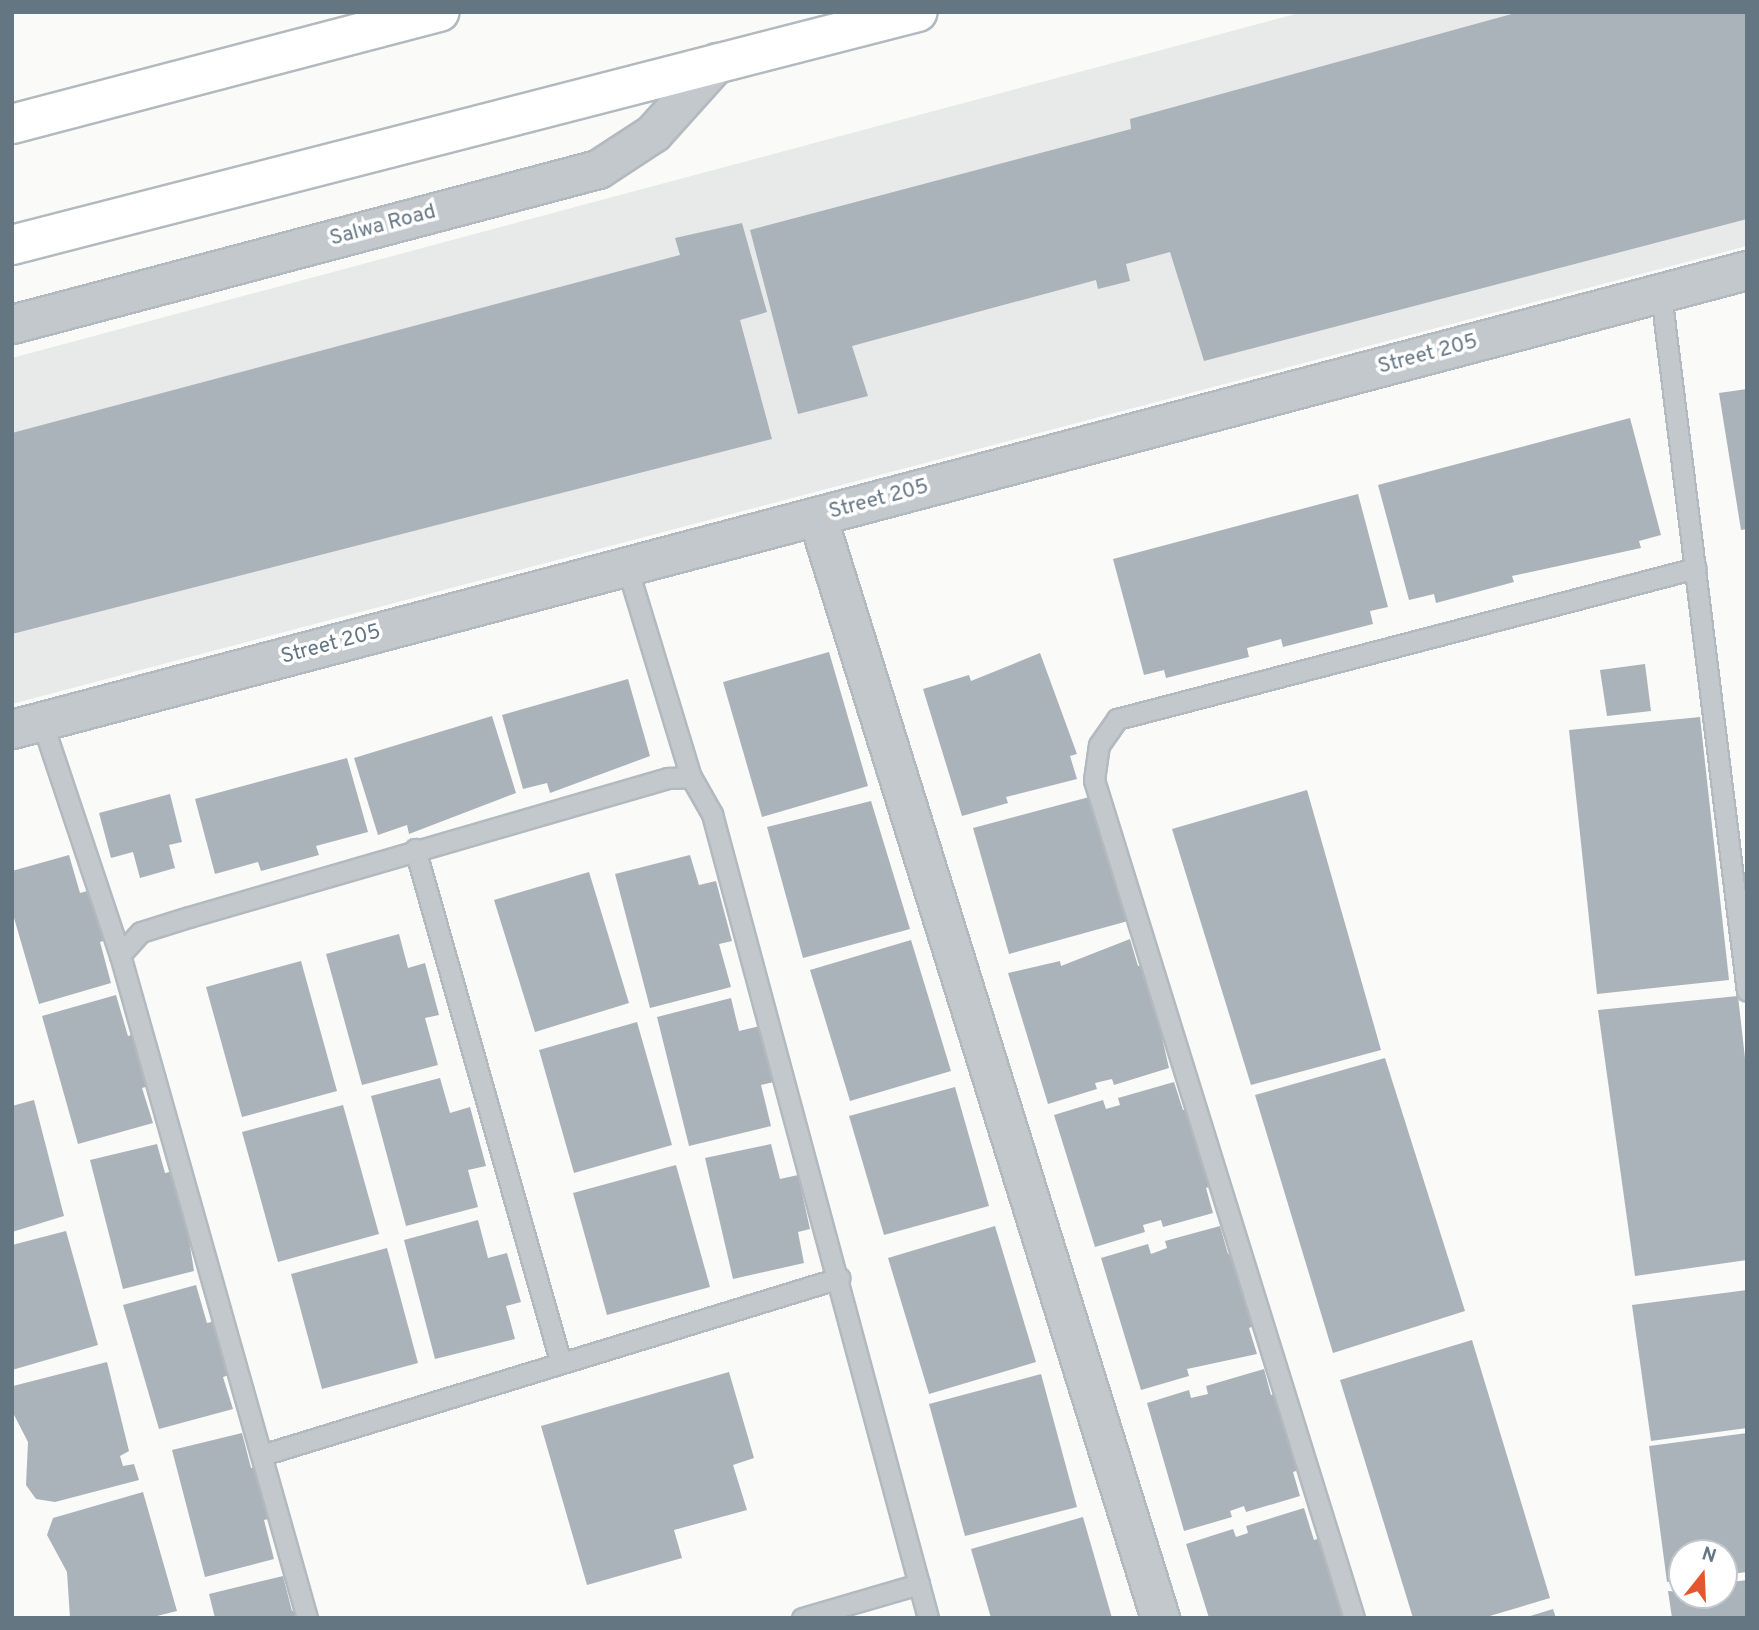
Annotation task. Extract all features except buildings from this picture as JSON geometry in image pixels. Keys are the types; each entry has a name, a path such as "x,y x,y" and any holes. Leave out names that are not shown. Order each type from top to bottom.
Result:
{"main road":[{"path":"12,124 440,12"},
{"path":"717,62 832,12"},
{"path":"12,245 918,12"}],"street":[{"name":"Salwa Road","path":"12,324 598,169 653,133 717,62"},
{"name":"Street 205","path":"27,725 1747,270"},
{"path":"817,516 1160,1618"}],"lane":[{"path":"1661,294 1747,991"},
{"path":"627,567 691,777 712,814 839,1278 928,1618"},
{"path":"1354,1618 1094,780 1099,745 1117,719 1696,568"},
{"path":"27,725 120,955 307,1618"},
{"path":"120,955 141,932 415,849 691,777"},
{"path":"415,849 560,1360"},
{"path":"262,1455 560,1360 839,1278"},
{"path":"802,1618 919,1584"}],"shaded area":[{"path":"1303,12 1747,12 1747,246 12,704 12,358"}]}
